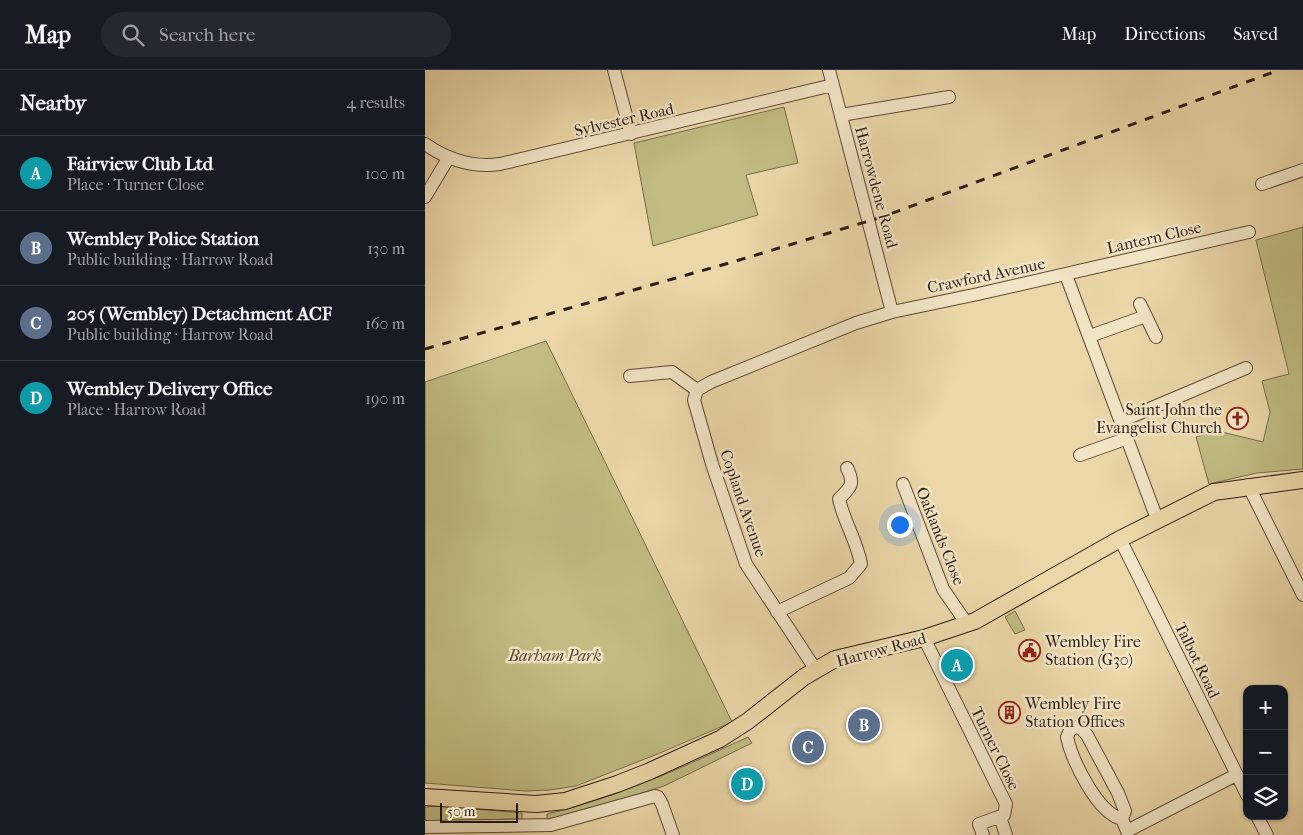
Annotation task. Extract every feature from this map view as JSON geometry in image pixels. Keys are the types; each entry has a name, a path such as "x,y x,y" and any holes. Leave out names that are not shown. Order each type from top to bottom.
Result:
{"main road":[{"name":"Harrow Road","path":"425,797 536,804 565,801 650,771 720,739 748,721 816,670 835,659 853,653 924,638 967,624 1157,519 1214,492 1248,485 1303,480"}],"street":[{"path":"614,70 631,134"},
{"name":"Harrowdene Road","path":"829,70 892,312"},
{"name":"Sylvester Road","path":"425,144 449,157 472,165 489,165 631,134 833,85"},
{"path":"841,115 949,98"},
{"path":"425,197 449,157"},
{"path":"1262,184 1303,170"},
{"name":"Lantern Close","path":"1066,274 1249,232"},
{"name":"Crawford Avenue","path":"697,390 711,382 848,326 892,312 1066,274 1157,519"},
{"path":"1140,304 1156,337"},
{"path":"1090,336 1146,316"},
{"path":"1121,421 1246,368"},
{"path":"630,376 672,372 697,390"},
{"name":"Copland Avenue","path":"697,390 693,400 712,464 746,564 816,670"},
{"path":"1080,455 1128,438"},
{"path":"777,612 849,578 861,564 858,548 842,513 839,499 850,488 853,478 847,468"},
{"name":"Oaklands Close","path":"903,484 943,589 967,624"},
{"path":"1248,485 1303,595"},
{"name":"Talbot Road","path":"1120,539 1243,787"},
{"name":"Turner Close","path":"924,638 1006,804 1004,815 1000,817 1006,835"},
{"path":"1076,727 1081,728 1087,735 1118,793 1125,811 1124,825 1112,817 1098,801 1079,769 1067,736 1070,730 1076,727"},
{"path":"1124,825 1237,775"},
{"path":"425,827 552,830 657,797 663,804 673,835"},
{"path":"983,835 979,824 1000,817"},
{"path":"1259,820 1267,835"}],"green space":[{"path":"784,107 798,163 746,175 758,215 653,246 634,143"},
{"path":"1303,227 1303,469 1257,473 1209,484 1196,437 1218,431 1263,442 1270,412 1262,381 1289,374 1256,240"},
{"name":"Barham Park","path":"546,341 732,722 576,786 526,791 425,783 425,382"},
{"path":"1015,611 1025,630 1015,634 1005,617"},
{"path":"748,737 752,743 664,786 604,805 547,820 547,814 625,790 674,771"},
{"path":"439,806 522,813 522,819 425,821 425,807"}],"railway":[{"path":"425,349 736,261 882,217 1279,70"}],"place":[{"name":"Saint John the Evangelist Church","path":"1238,418"},
{"name":"Wembley Fire Station (G30)","path":"1029,650"},
{"name":"Fairview Club Ltd","path":"957,665"},
{"name":"Wembley Fire Station Offices","path":"1009,712"},
{"name":"Wembley Police Station","path":"864,725"},
{"name":"205 (Wembley) Detachment ACF","path":"808,747"},
{"name":"Wembley Delivery Office","path":"747,784"}]}
